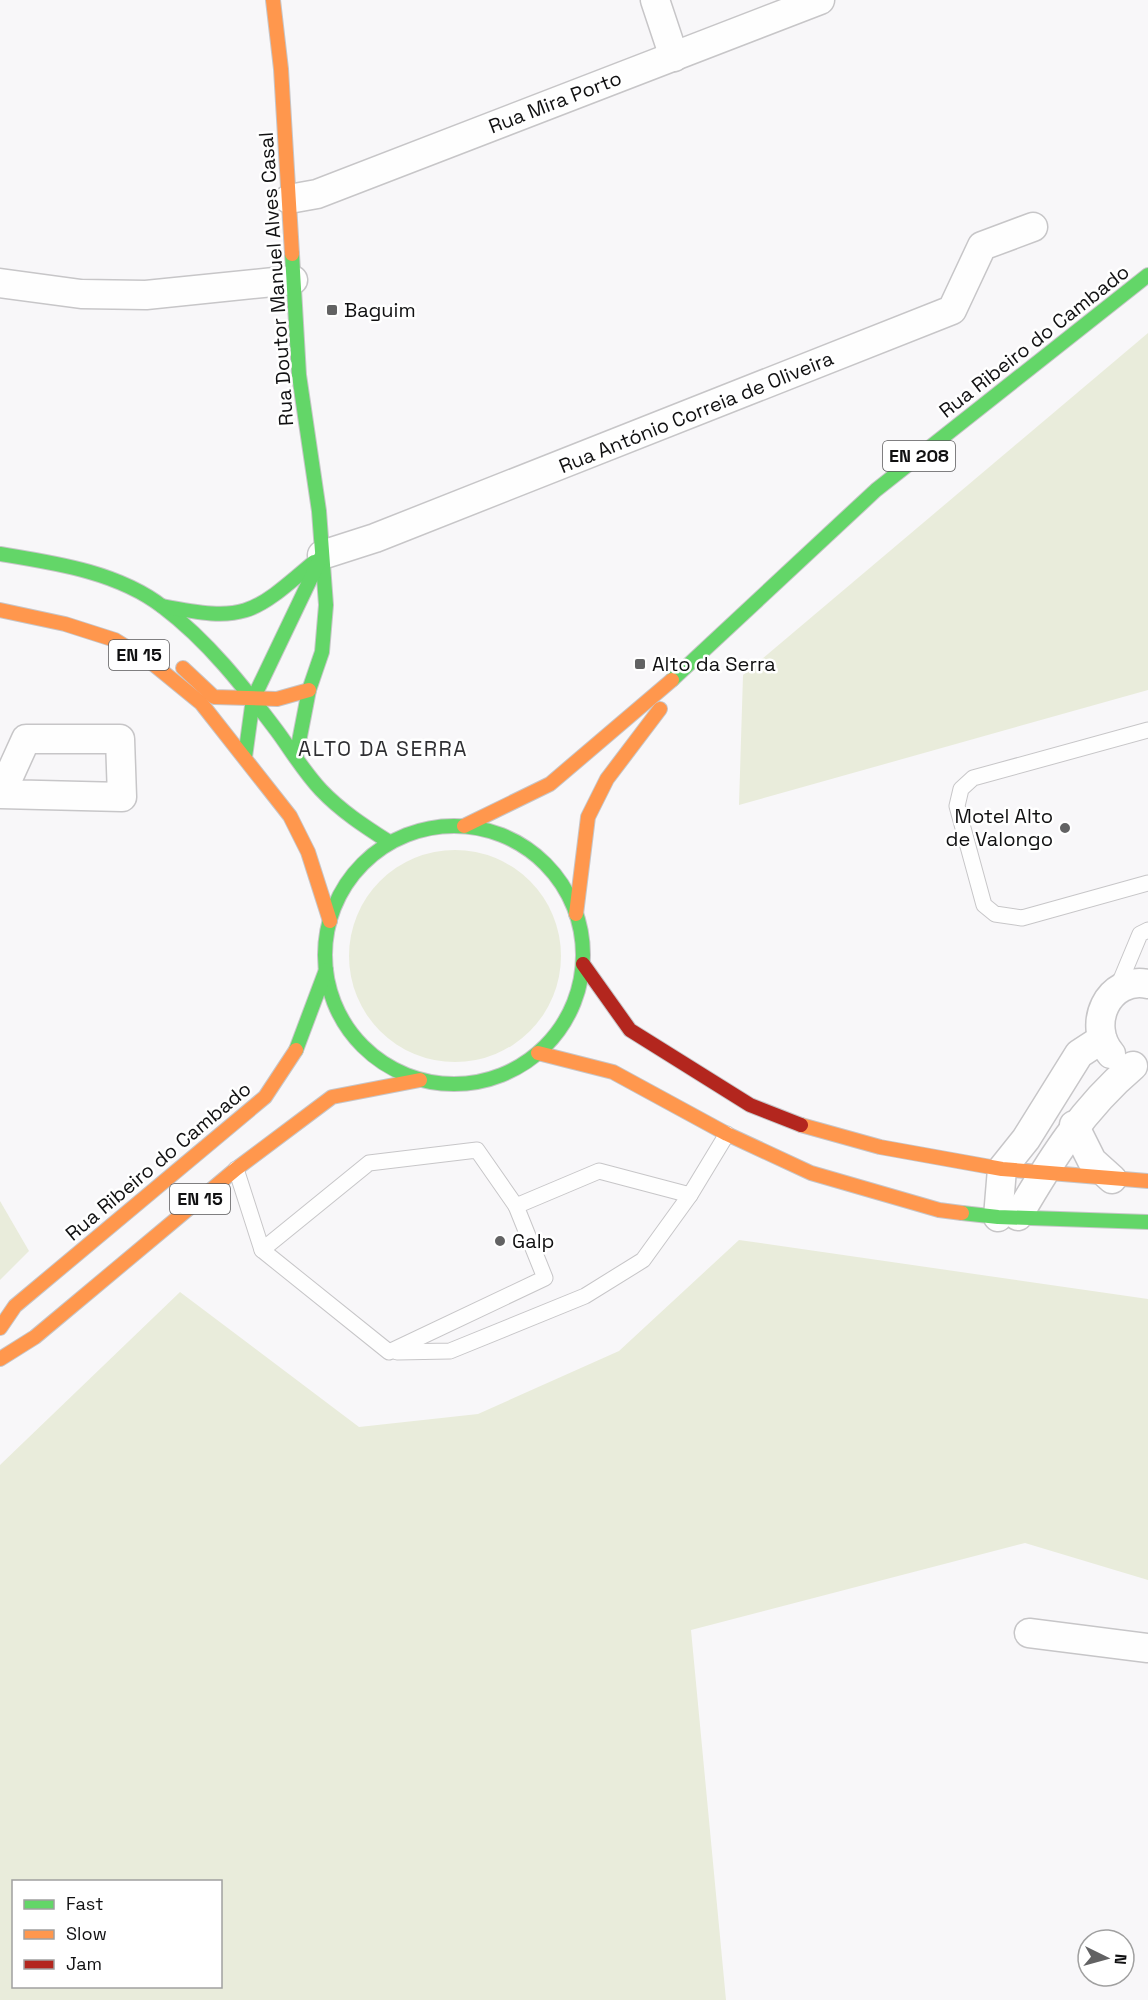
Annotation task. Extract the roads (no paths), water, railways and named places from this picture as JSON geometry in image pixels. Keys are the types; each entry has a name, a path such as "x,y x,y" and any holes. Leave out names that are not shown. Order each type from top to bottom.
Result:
{"main road":[{"name":"Rua Doutor Manuel Alves Casal","path":"273,0 289,199 299,375 319,511 326,605 322,652 309,690 296,757"},
{"name":"Rua Ribeiro do Cambado","path":"464,826 550,784 704,653 876,490 1148,275"},
{"name":"EN 15","path":"0,554 67,564 124,586 162,606 213,651 253,699 319,788 347,814 389,842"},
{"name":"Rua Doutor Manuel Alves Casal","path":"245,757 253,699 322,555"},
{"path":"162,606 214,617 239,616 264,605 322,555"},
{"name":"EN 15","path":"0,610 65,624 115,640 152,663 201,703 290,816 308,852 330,921"},
{"path":"65,624 113,625 134,634"},
{"name":"Rua Ribeiro do Cambado","path":"576,914 588,817 608,779 704,653"},
{"path":"168,657 214,697 277,699 309,690"},
{"path":"438,826 464,826 489,830 512,839 534,853 551,870 566,891 576,914 582,939 583,964 570,1013 556,1034 538,1053 518,1068 495,1078 470,1084 445,1084 420,1080 396,1071 356,1040 338,1011 326,970 325,945 338,897 369,857 389,842 438,826"},
{"path":"583,964 630,1030 750,1105 819,1132 880,1147 1002,1169 1148,1181"},
{"name":"Rua Ribeiro do Cambado","path":"0,1328 15,1306 265,1098 300,1045 326,970"},
{"path":"538,1053 613,1072 727,1134 822,1176 939,1210 1008,1217 1148,1222"},
{"name":"EN 15","path":"0,1359 35,1337 236,1169 332,1097 420,1080"}],"street":[{"path":"655,0 674,57"},
{"name":"Rua Mira Porto","path":"289,199 317,194 820,0"},
{"name":"Rua António Correia de Oliveira","path":"322,555 375,538 952,310 982,246 1033,227"},
{"path":"0,283 81,294 146,296 293,280"},
{"path":"1140,1066 1114,1056 1102,1039 1101,1012 1107,1000 1117,991 1129,984 1148,984"},
{"path":"1008,1217 1002,1169 1026,1139 1079,1054 1102,1039"},
{"path":"1008,1217 1043,1173 1074,1125 1111,1084 1140,1066"},
{"path":"1074,1125 1092,1161 1112,1179"},
{"path":"1029,1633 1148,1648"}],"lane":[{"path":"1148,730 973,778 960,789 957,806 984,905 995,914 1022,918 1148,883"},
{"path":"1117,991 1140,934 1148,930"},
{"path":"236,1169 262,1250 389,1353 450,1351 585,1296 643,1260 690,1195 727,1134"},
{"path":"262,1250 369,1163 477,1150 516,1206 545,1278 389,1353"},
{"path":"516,1206 599,1171 690,1195"}],"place":[{"name":"Baguim","path":"332,310"},
{"name":"Alto da Serra","path":"640,664"},
{"name":"Motel Alto de Valongo","path":"1065,828"},
{"name":"Galp","path":"500,1241"}],"district":[{"name":"ALTO DA SERRA","path":"383,749"}]}
